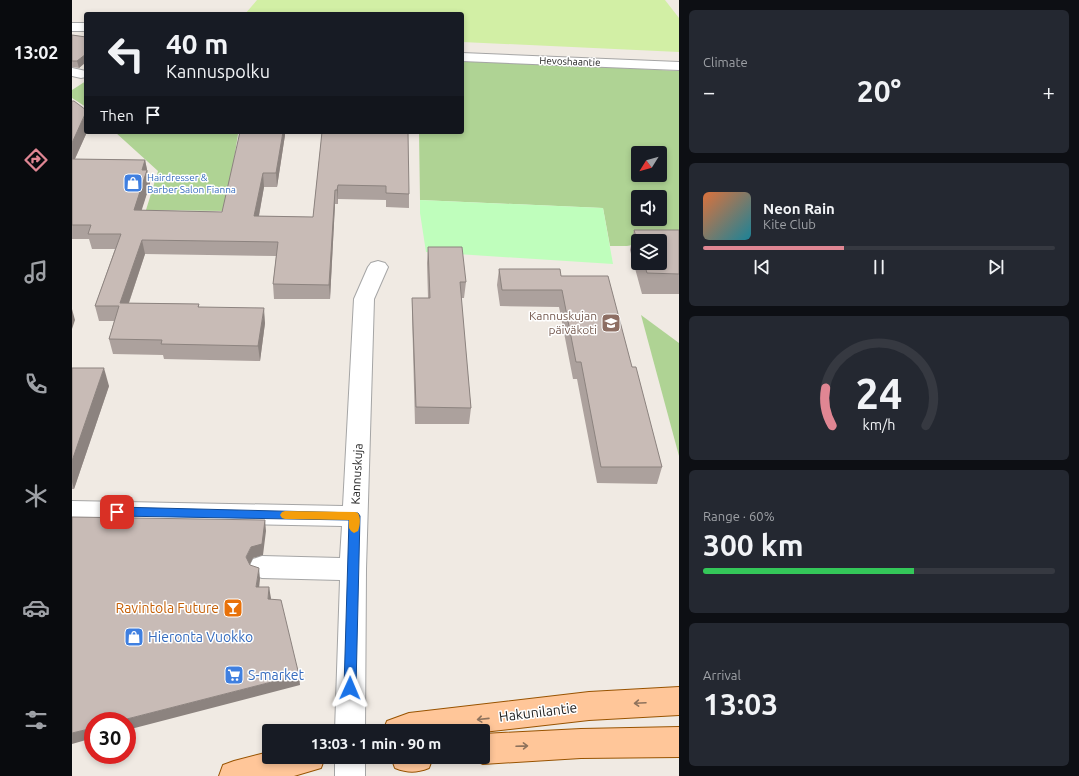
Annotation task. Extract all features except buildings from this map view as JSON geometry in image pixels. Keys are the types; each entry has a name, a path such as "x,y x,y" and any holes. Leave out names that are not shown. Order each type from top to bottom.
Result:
{"main road":[{"name":"Hakunilantie","path":"435,724 589,706 679,701"},
{"path":"490,748 513,746 679,742"},
{"path":"234,776 282,764"}],"street":[{"path":"72,27 84,27"},
{"name":"Hevoshaantie","path":"464,57 679,66"},
{"name":"Kannuskuja","path":"350,724 353,569 364,299 378,267"},
{"path":"72,510 355,516"},
{"path":"262,567 353,569"},
{"path":"350,764 350,776"}],"green space":[{"path":"257,0 665,0 679,18 679,52 464,42 464,12 247,12"},
{"path":"464,60 679,71 679,235 667,237 667,234 631,234 631,245 610,246 603,208 420,200 419,134 464,134"},
{"path":"84,82 84,106 72,98 72,90"},
{"path":"117,134 238,134 226,211 146,210 158,171"},
{"path":"420,200 603,208 613,264 426,252 420,213"},
{"path":"641,315 679,343 679,456"}],"slow traffic":[{"path":"285,515 355,516 354,528"}],"place":[{"name":"Hairdresser & Barber Salon Fianna","path":"133,183"},
{"name":"Kannuskujan päiväkoti","path":"611,323"},
{"name":"Ravintola Future","path":"233,608"},
{"name":"Hieronta Vuokko","path":"134,637"},
{"name":"S-market","path":"234,675"}],"route":[{"path":"117,512 355,516 350,688"}]}
